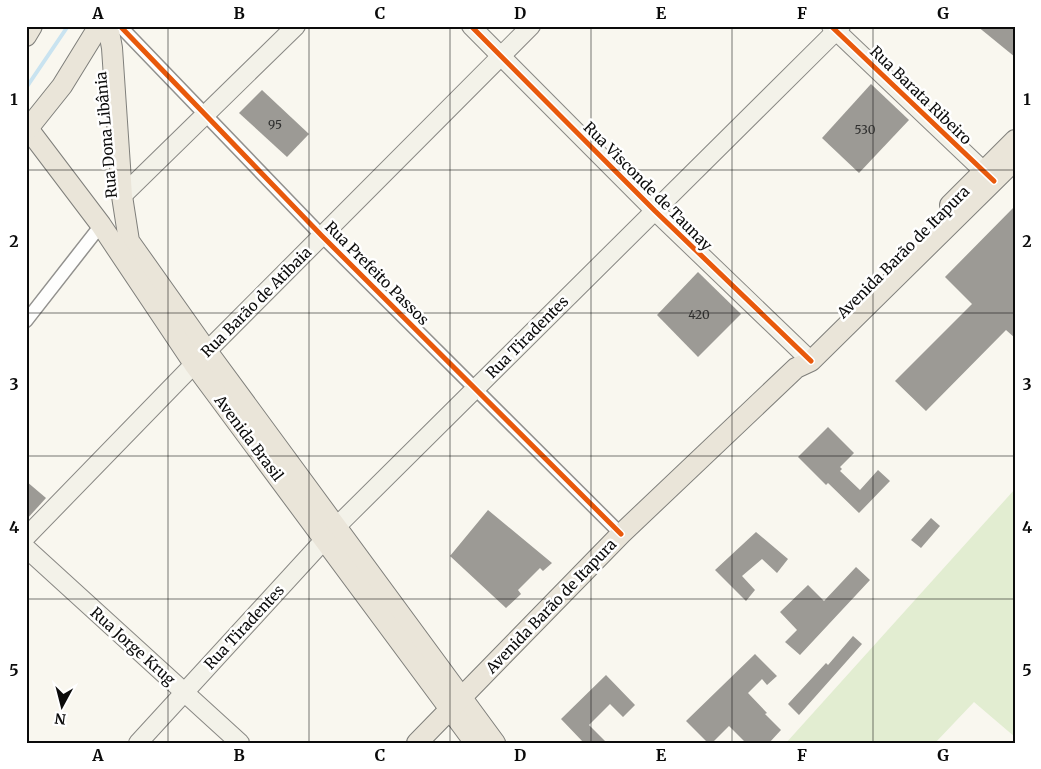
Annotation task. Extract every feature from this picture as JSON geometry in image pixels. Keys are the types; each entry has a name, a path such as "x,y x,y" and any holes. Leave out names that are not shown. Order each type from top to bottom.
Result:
{"main road":[{"path":"26,36 32,26"},
{"path":"122,196 296,26"},
{"name":"Rua Visconde de Taunay","path":"471,26 804,361"},
{"name":"Rua Barão de Atibaia","path":"26,537 200,357 531,26"},
{"path":"27,129 62,86 100,28"},
{"name":"Rua Dona Libânia","path":"100,28 113,58 122,196"},
{"name":"Rua Dona Libânia","path":"100,28 113,208 118,223 129,241"},
{"name":"Rua Barata Ribeiro","path":"836,28 989,176"},
{"name":"Rua Tiradentes","path":"138,743 330,533 655,211 836,28"},
{"name":"Avenida Brasil","path":"27,129 200,357 456,704 495,743"},
{"name":"Avenida Barão de Itapura","path":"417,743 621,534 804,361 989,176 1015,140"},
{"name":"Avenida Barão de Itapura","path":"989,176 1015,160"},
{"name":"Avenida Brasil","path":"122,196 129,241 200,357"},
{"name":"Rua Jorge Krug","path":"26,548 240,743"},
{"name":"Avenida Brasil","path":"456,704 475,743"}],"street":[{"name":"Rua Prefeito Passos","path":"120,26 322,236 621,534"},
{"path":"26,322 101,225"}],"green space":[{"path":"1015,489 1015,737 974,702 935,743 786,743"}],"building":[{"path":"977,26 1015,26 1015,57"},
{"path":"871,84 909,120 859,173 822,138"},
{"path":"262,90 309,134 287,157 239,113"},
{"path":"1015,206 1015,338 1006,330 926,411 895,381 972,304 945,277"},
{"path":"698,272 741,314 698,357 657,315"},
{"path":"828,427 854,453 840,467 842,469 840,471 860,490 878,470 890,481 859,513 828,483 826,485 798,457"},
{"path":"26,481 46,498 26,520"},
{"path":"488,510 552,563 543,571 540,568 518,590 521,594 506,608 450,556"},
{"path":"931,518 940,526 921,548 911,540"},
{"path":"756,532 788,559 777,573 762,559 742,576 755,590 746,601 715,570"},
{"path":"856,567 870,580 800,655 785,642 797,630 780,612 808,585 824,601"},
{"path":"853,636 862,644 799,715 788,704 826,663 828,665"},
{"path":"755,654 777,676 767,685 762,679 748,693 781,730 769,743 746,743 729,726 712,743 708,743 686,721"},
{"path":"606,675 635,705 623,717 610,704 589,725 607,743 584,743 561,719"}],"waterway":[{"path":"26,88 68,26"}],"cycle path":[{"path":"120,26 322,236 621,534"},
{"path":"471,26 655,211 811,361"},
{"path":"831,26 994,181"}]}
